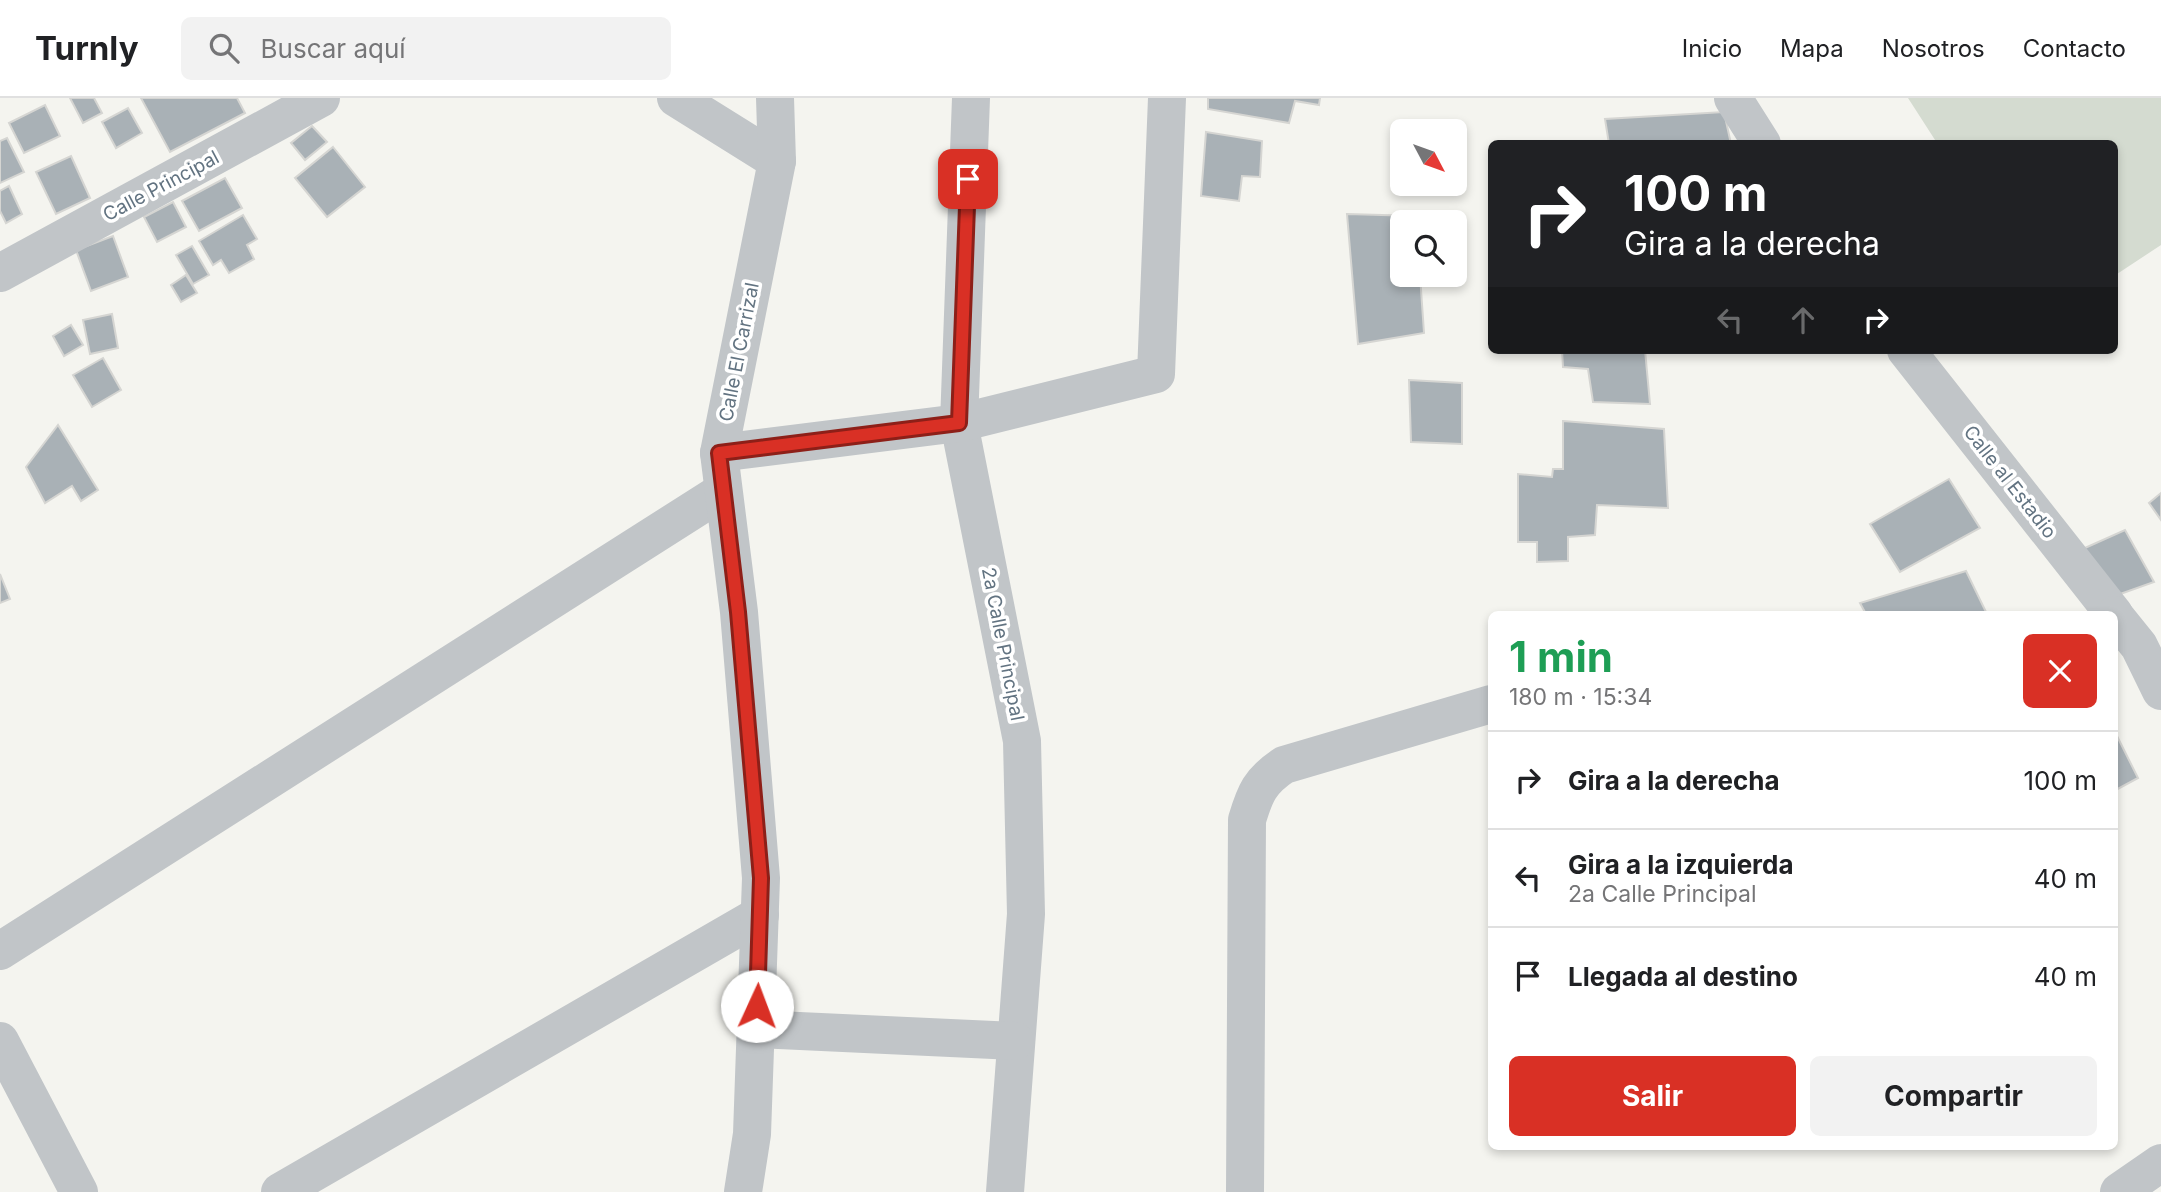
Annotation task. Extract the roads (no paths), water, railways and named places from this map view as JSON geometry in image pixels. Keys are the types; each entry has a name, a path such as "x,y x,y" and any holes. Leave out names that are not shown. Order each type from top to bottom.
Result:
{"street":[{"name":"Calle Principal","path":"0,273 321,98"},
{"path":"676,98 776,160"},
{"name":"Calle El Carrizal","path":"743,1192 752,1134 761,878 740,625 719,453 776,160 775,98"},
{"name":"2a Calle Principal","path":"971,98 959,423 1022,741 1026,914 1005,1192"},
{"path":"719,453 959,423 1156,374 1167,98"},
{"path":"1732,98 1759,140"},
{"name":"Calle al Estadio","path":"1909,354 2111,611"},
{"path":"0,951 723,491"},
{"name":"Calle al Estadio","path":"2118,620 2139,646 2161,691"},
{"path":"1245,1192 1247,820 1254,796 1267,776 1284,765 1488,705"},
{"path":"280,1192 760,915"},
{"path":"756,1029 1015,1041"},
{"path":"0,1041 79,1192"},
{"path":"2119,1192 2161,1163"}]}
